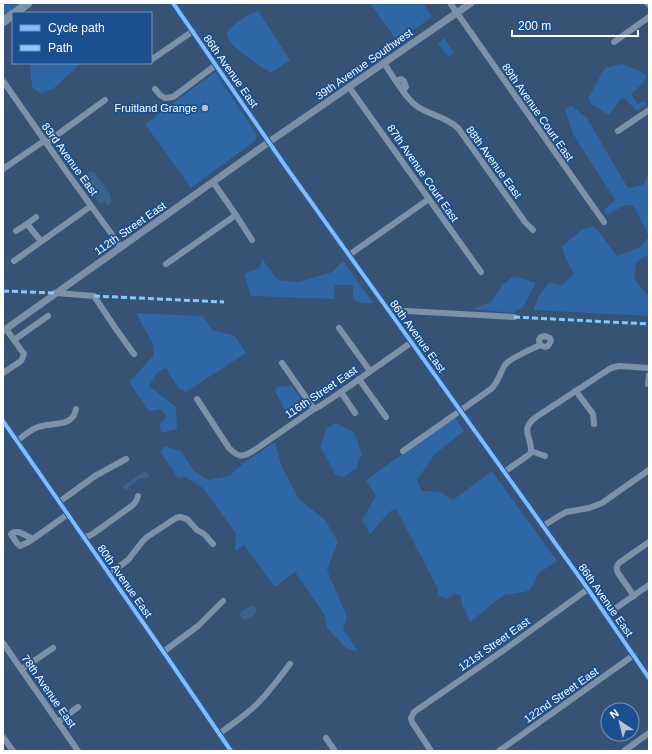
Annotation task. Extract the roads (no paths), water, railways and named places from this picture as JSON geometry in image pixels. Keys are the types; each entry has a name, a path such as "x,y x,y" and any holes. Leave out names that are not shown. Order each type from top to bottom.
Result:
{"highway":[{"path":"17,12 28,3"},
{"path":"3,22 12,15"}],"main road":[{"name":"39th Avenue Southwest","path":"269,142 471,3"},
{"name":"112th Street East","path":"4,330 269,142"}],"street":[{"name":"86th Avenue East","path":"173,3 269,142 588,589 649,678"},
{"name":"89th Avenue Court East","path":"450,3 604,222"},
{"path":"614,42 649,18"},
{"path":"152,59 193,31"},
{"name":"88th Avenue East","path":"384,63 408,99 417,107 444,118 458,128 525,222 533,230"},
{"path":"155,89 162,97 170,98 216,65"},
{"name":"83rd Avenue East","path":"3,82 121,247"},
{"name":"87th Avenue Court East","path":"349,87 480,272"},
{"path":"3,169 105,100"},
{"path":"618,131 649,110"},
{"path":"213,182 252,240"},
{"path":"349,255 429,198"},
{"path":"14,261 91,206"},
{"path":"166,264 236,215"},
{"path":"16,231 36,217"},
{"path":"27,224 41,241"},
{"path":"56,294 94,296 134,354"},
{"path":"389,310 514,317"},
{"path":"14,340 48,316"},
{"path":"339,328 370,371"},
{"path":"3,373 21,361 23,357 23,352 4,330"},
{"name":"116th Street East","path":"197,400 229,448 235,454 240,456 248,454 359,380 412,342"},
{"path":"402,451 494,387 505,365 510,360 540,345"},
{"path":"282,363 314,409"},
{"path":"504,472 530,454 531,447 527,431 532,420 608,369 620,366 649,368"},
{"path":"648,384 649,375"},
{"path":"359,380 386,417"},
{"path":"576,391 593,414 594,424"},
{"path":"341,392 355,413"},
{"path":"17,441 40,426 68,421 73,417 76,409"},
{"name":"80th Avenue East","path":"3,421 231,751"},
{"path":"531,451 545,456"},
{"path":"59,502 95,476 126,459"},
{"path":"543,526 566,512 589,508 602,503 649,470"},
{"path":"83,537 94,533 128,509 136,501 138,496"},
{"path":"33,539 68,514"},
{"path":"109,574 128,560 147,537 176,518 180,517 187,519 197,530 204,534 214,544"},
{"path":"634,596 618,573 616,567 619,563 649,542"},
{"path":"606,615 649,585"},
{"name":"121st Street East","path":"431,751 412,722 414,712 504,650 588,589"},
{"path":"163,652 198,626 223,601"},
{"name":"78th Avenue East","path":"3,644 22,669 76,750"},
{"path":"22,669 53,648"},
{"name":"122nd Street East","path":"499,751 634,656"},
{"path":"219,734 247,713 270,690 290,664"},
{"path":"58,722 78,707"},
{"path":"624,751 649,733"},
{"path":"3,737 13,751"},
{"path":"326,738 335,751"}],"place":[{"name":"Fruitland Grange","path":"205,108"}]}
